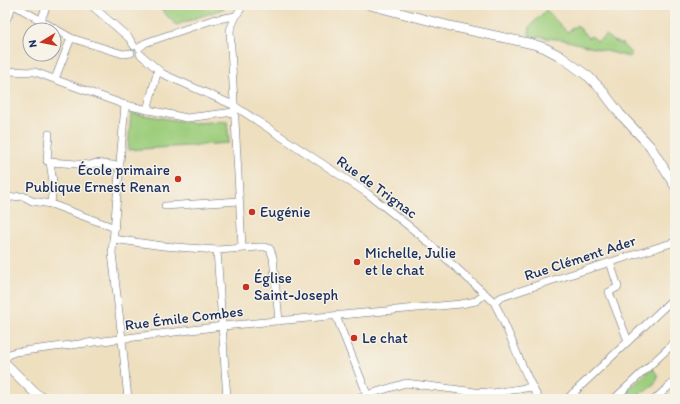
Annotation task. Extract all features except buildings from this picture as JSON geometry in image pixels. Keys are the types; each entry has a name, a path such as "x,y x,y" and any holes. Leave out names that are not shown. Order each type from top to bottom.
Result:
{"main road":[{"path":"370,5 450,26 533,44 545,48 560,56 589,77 600,89 620,114 650,146 675,186"},
{"path":"5,363 34,392 44,399"}],"street":[{"path":"5,22 13,5 71,38 123,54 136,50 145,43 212,20 236,16"},
{"path":"40,20 47,5"},
{"name":"Rue de Trignac","path":"91,5 129,38 136,50 163,74 233,109 367,193 420,235 494,302 532,386 540,399"},
{"path":"242,248 233,109 230,30 243,5"},
{"path":"55,78 71,38"},
{"path":"147,110 158,70"},
{"path":"5,71 35,72 55,78 125,105 187,118 233,109"},
{"path":"125,105 112,253 128,399"},
{"path":"49,134 47,161 50,162 53,182 51,204"},
{"path":"50,162 90,165 96,163 120,166"},
{"path":"5,198 23,196 32,201 51,204 115,228"},
{"path":"165,206 239,201"},
{"path":"114,239 163,246 217,250 265,247 270,249 273,257 279,321"},
{"name":"Rue Clément Ader","path":"494,302 502,297 675,242"},
{"path":"217,250 227,399"},
{"path":"610,262 618,287 609,292 628,341"},
{"name":"Rue Émile Combes","path":"5,358 15,352 223,326 472,302 476,301 485,294"},
{"path":"567,399 675,297"},
{"path":"336,316 368,397"},
{"path":"614,399 675,342"},
{"path":"655,399 675,381"},
{"path":"353,399 368,397 406,383 468,391 493,392 532,386"},
{"path":"468,391 468,399"},
{"path":"574,393 579,399"}],"green space":[{"path":"157,5 226,5 225,8 176,25"},
{"path":"546,10 567,32 577,25 588,38 591,36 598,41 606,35 613,41 622,44 632,54 629,57 564,40 529,36 530,26"},
{"path":"131,113 193,123 227,121 229,143 128,150"},
{"path":"652,368 659,377 656,378 658,380 645,392 644,391 640,394 641,395 638,399 619,399"}],"place":[{"name":"École primaire Publique Ernest Renan","path":"178,179"},
{"name":"Eugénie","path":"252,212"},
{"name":"Michelle, Julie et le chat","path":"357,262"},
{"name":"Église Saint-Joseph","path":"246,287"},
{"name":"Le chat","path":"354,338"}]}
